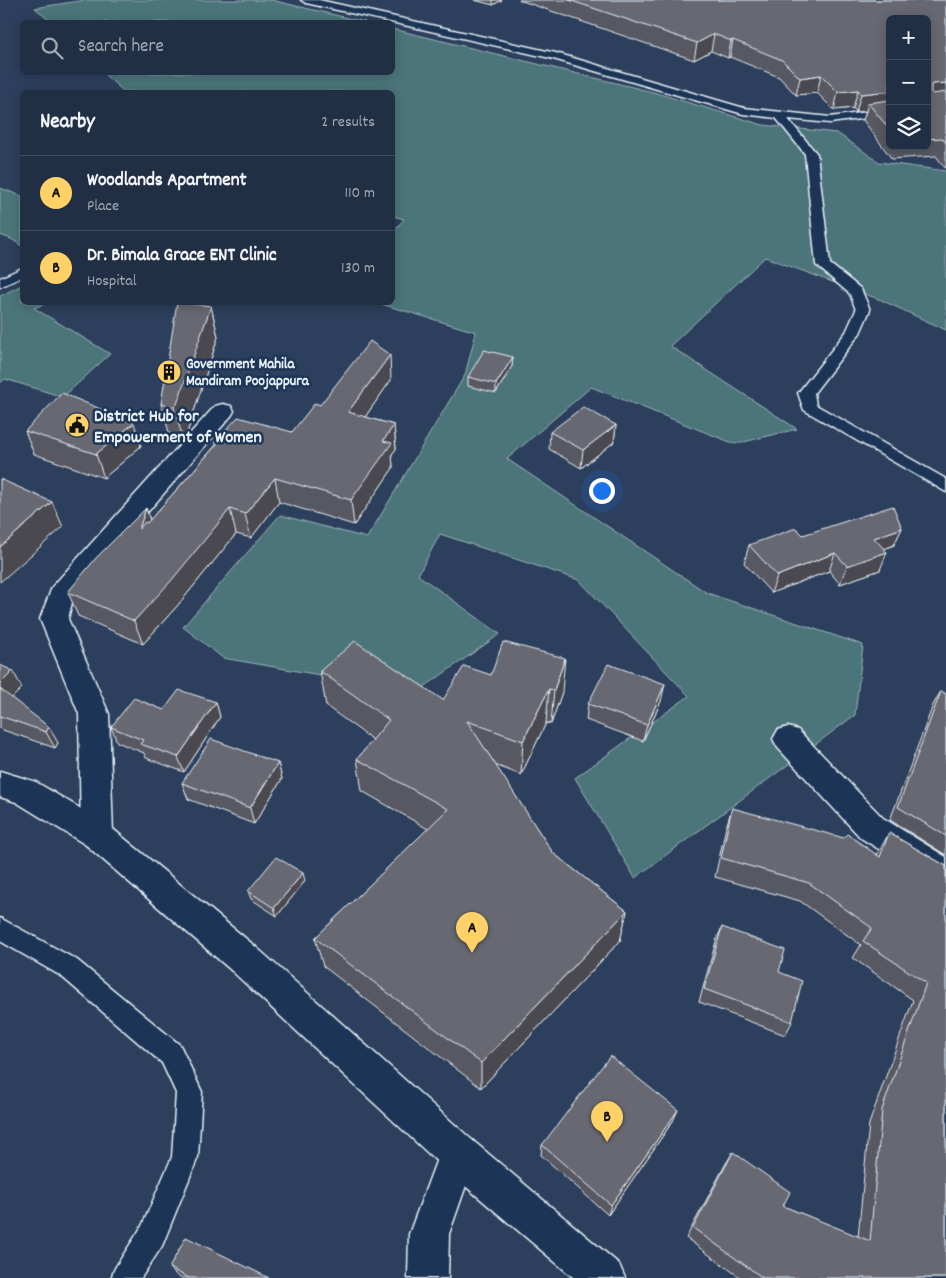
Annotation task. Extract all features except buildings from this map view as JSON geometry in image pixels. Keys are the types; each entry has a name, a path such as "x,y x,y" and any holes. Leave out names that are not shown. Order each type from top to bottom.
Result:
{"street":[{"path":"97,835 94,714 54,619 61,594 223,411"},
{"path":"788,739 872,828 946,874"},
{"path":"0,784 25,791 97,835 244,959 458,1154 605,1278"},
{"path":"428,1278 429,1234 458,1154"}],"lane":[{"path":"306,0 552,55 743,111 830,120 886,113"},
{"path":"780,116 811,154 822,265 856,292 863,310 853,333 806,393 809,407 946,486"},
{"path":"0,283 20,273"},
{"path":"0,929 69,968 171,1054 189,1092 185,1157 152,1236 126,1278"}],"green space":[{"path":"85,0 271,0 356,20 49,20 35,8"},
{"path":"395,29 653,92 763,125 837,133 879,162 946,171 946,330 881,300 765,257 670,346 797,429 735,444 591,387 507,459 707,593 863,645 855,715 635,878 575,778 689,696 579,580 440,534 418,575 500,634 417,692 223,658 183,627 280,515 367,538 465,375 476,332 385,305 395,305 395,230 404,219 395,217 395,90 122,90 105,75 395,75"},
{"path":"0,188 20,195 20,245 0,235"},
{"path":"20,286 20,305 42,305 34,308 110,354 63,397 5,379 0,383 0,296"}],"place":[{"name":"Government Mahila Mandiram Poojappura","path":"169,372"},
{"name":"District Hub for Empowerment of Women","path":"77,425"},
{"name":"Woodlands Apartment","path":"472,953"},
{"name":"Dr. Bimala Grace ENT Clinic","path":"607,1142"}]}
